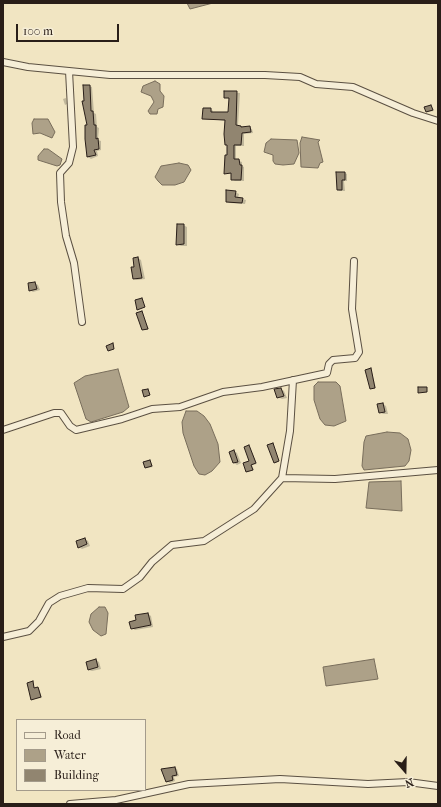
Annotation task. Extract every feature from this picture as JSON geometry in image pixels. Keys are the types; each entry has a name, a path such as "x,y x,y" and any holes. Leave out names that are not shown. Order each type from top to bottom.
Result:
{"street":[{"path":"3,62 28,67 110,75 258,75 300,77 316,84 354,87 413,113 438,121"},
{"path":"69,71 73,147 69,163 60,173 61,202 75,270 82,322"},
{"path":"3,430 54,413 61,413 70,426 76,430 122,419 152,409 180,407 223,392 262,387 327,373 329,364 333,360 355,358 359,352 352,309 354,261"},
{"path":"3,637 29,631 39,621 49,603 60,596 88,588 123,589 140,577 152,562 172,545 204,541 218,534 254,509 282,478 290,431 293,380"},
{"path":"282,478 335,479 438,470"},
{"path":"70,804 116,800 189,784 280,779 368,784 408,782 438,786"}],"water":[{"path":"187,3 213,3 190,9"},
{"path":"155,81 160,84 160,91 164,96 163,107 158,109 157,114 150,114 148,111 154,102 151,96 141,92 143,86"},
{"path":"34,119 48,119 55,132 52,138 40,133 33,134 32,123"},
{"path":"302,137 320,140 318,142 323,162 320,163 318,168 301,167 300,143"},
{"path":"271,139 297,140 299,153 294,164 275,164 273,161 273,155 264,152 266,143"},
{"path":"44,149 48,149 62,159 60,165 57,166 38,160 38,156"},
{"path":"179,163 188,165 191,170 184,182 175,185 162,185 155,177 161,166"},
{"path":"118,369 129,407 123,412 91,422 86,419 74,383 85,376"},
{"path":"318,382 336,382 340,386 346,421 334,426 325,425 320,419 314,400 314,386"},
{"path":"186,411 197,411 204,416 210,424 218,444 220,462 212,471 205,475 199,474 194,466 183,433 182,422"},
{"path":"387,432 400,433 408,439 411,450 409,461 405,466 364,470 362,466 366,436"},
{"path":"401,481 402,511 366,508 369,482"},
{"path":"99,607 105,607 108,613 106,634 101,636 93,630 89,622 91,614"},
{"path":"374,659 378,679 326,686 323,667"}],"building":[{"path":"83,85 90,85 91,111 93,111 94,125 96,125 96,139 98,138 99,149 94,150 96,155 87,157 85,125 87,125 82,101 84,101"},
{"path":"224,91 237,91 236,125 241,127 250,126 251,132 242,133 241,145 234,145 234,159 239,159 240,165 242,165 241,180 231,180 231,173 224,174 225,155 227,155 227,145 225,145 224,134 225,120 202,119 203,108 211,108 211,112 228,112 229,98 224,98"},
{"path":"431,105 433,110 426,112 424,107"},
{"path":"336,172 345,172 345,180 342,180 342,190 337,190"},
{"path":"226,190 236,191 235,197 243,198 242,203 226,202"},
{"path":"177,224 184,224 184,244 176,245"},
{"path":"138,257 142,278 133,279 131,267 134,267 133,258"},
{"path":"35,282 37,289 29,291 28,283"},
{"path":"142,298 145,307 137,310 135,300"},
{"path":"142,311 148,329 142,330 136,313"},
{"path":"113,343 114,349 108,351 106,346"},
{"path":"371,368 375,388 370,389 365,370"},
{"path":"418,387 427,387 427,392 418,393"},
{"path":"281,388 284,396 277,398 274,389"},
{"path":"148,389 150,395 144,397 142,390"},
{"path":"383,403 385,412 379,413 377,404"},
{"path":"273,443 279,461 274,463 267,445"},
{"path":"249,445 256,463 251,465 253,470 246,472 243,463 249,461 244,447"},
{"path":"234,450 238,462 233,463 229,452"},
{"path":"150,460 152,466 145,468 143,462"},
{"path":"85,538 87,544 78,548 76,541"},
{"path":"148,613 151,625 131,629 129,622 136,620 135,615"},
{"path":"96,659 98,667 88,670 86,662"},
{"path":"33,681 34,688 38,687 41,697 31,700 27,683"},
{"path":"175,767 177,775 172,776 173,780 166,782 161,769"}]}
